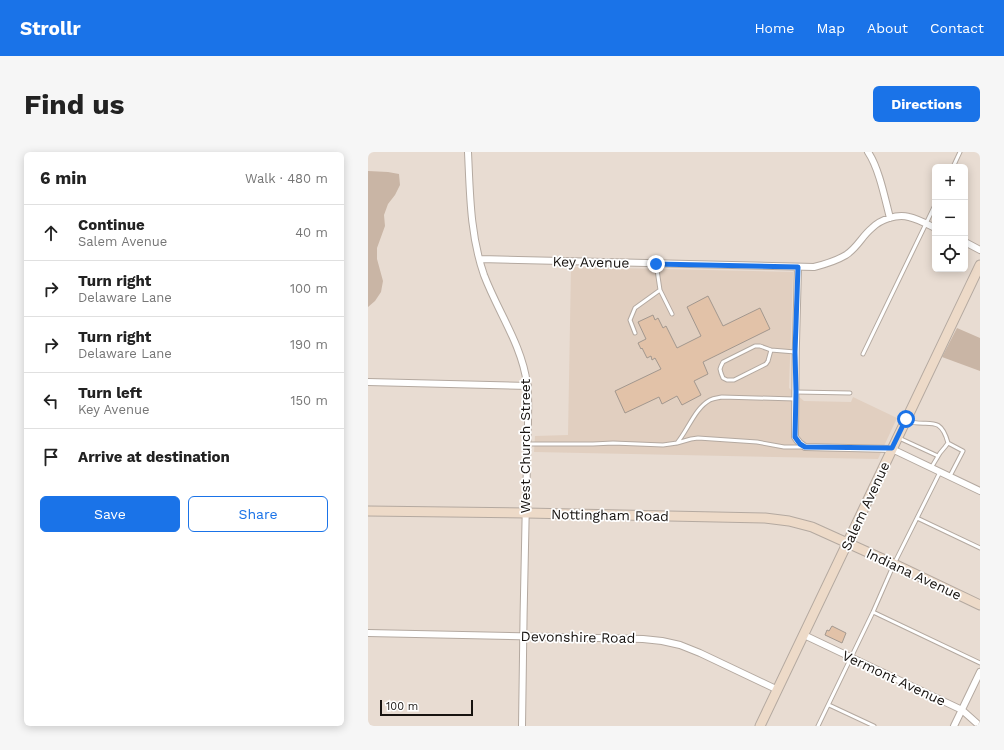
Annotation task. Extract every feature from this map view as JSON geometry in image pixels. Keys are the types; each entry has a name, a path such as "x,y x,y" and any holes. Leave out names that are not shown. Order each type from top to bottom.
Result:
{"main road":[{"name":"Salem Avenue","path":"760,726 980,265"},
{"name":"Nottingham Road","path":"368,511 765,518 789,521 812,527 848,542"},
{"name":"Indiana Avenue","path":"848,542 980,605"}],"street":[{"name":"West Church Street","path":"468,152 471,213 480,259 490,289 522,358 528,386 522,726"},
{"path":"868,152 876,169 890,218 901,216 910,217 932,227"},
{"name":"Key Avenue","path":"480,259 814,267 835,261 846,254 855,247 879,222 890,218"},
{"path":"968,244 980,250"},
{"path":"798,267 795,352 795,437 800,444 805,447 892,448 931,468 980,490"},
{"path":"368,382 528,386"},
{"name":"Devonshire Road","path":"368,633 643,639 662,641 700,652 778,690"},
{"name":"Vermont Avenue","path":"804,635 962,710 980,726"},
{"path":"954,726 980,672"}],"lane":[{"path":"954,164 960,152"},
{"path":"863,354 932,211"},
{"path":"656,264 660,290 672,314"},
{"path":"635,333 630,320 635,308 660,290"},
{"path":"771,350 766,364 734,380 727,380 723,378 720,369 723,362 752,348 760,346 771,350 795,352"},
{"path":"796,392 850,393"},
{"path":"677,443 701,407 715,398 796,399"},
{"path":"906,420 912,423 928,422 938,425 943,430 948,443 963,451 950,476"},
{"path":"527,444 614,443 663,445 698,438 757,442 784,447 805,447"},
{"path":"898,438 938,456"},
{"path":"931,468 948,443"},
{"path":"818,726 873,612 894,564 940,472"},
{"path":"917,518 980,548"},
{"path":"873,612 980,663"},
{"path":"829,705 874,726"}],"shaded area":[{"path":"368,171 399,174 400,185 388,204 384,215 385,226 377,248 377,259 383,281 381,292 375,301 368,307"},
{"path":"571,267 793,272 789,388 804,401 851,402 853,397 897,418 878,459 534,452 535,436 568,435"},
{"path":"957,328 980,338 980,371 942,357"}],"building":[{"path":"708,296 723,326 760,308 770,329 703,362 708,374 694,381 701,395 682,405 677,396 662,404 659,397 625,413 615,391 661,369 655,358 652,360 651,356 647,358 638,343 646,339 638,322 653,315 655,320 658,318 663,328 666,326 677,348 701,336 687,307"},
{"path":"832,626 846,633 842,643 825,635 827,630 829,631"}],"route":[{"path":"656,264 798,267 795,352 795,437 800,444 805,447 892,448 906,419"}]}
